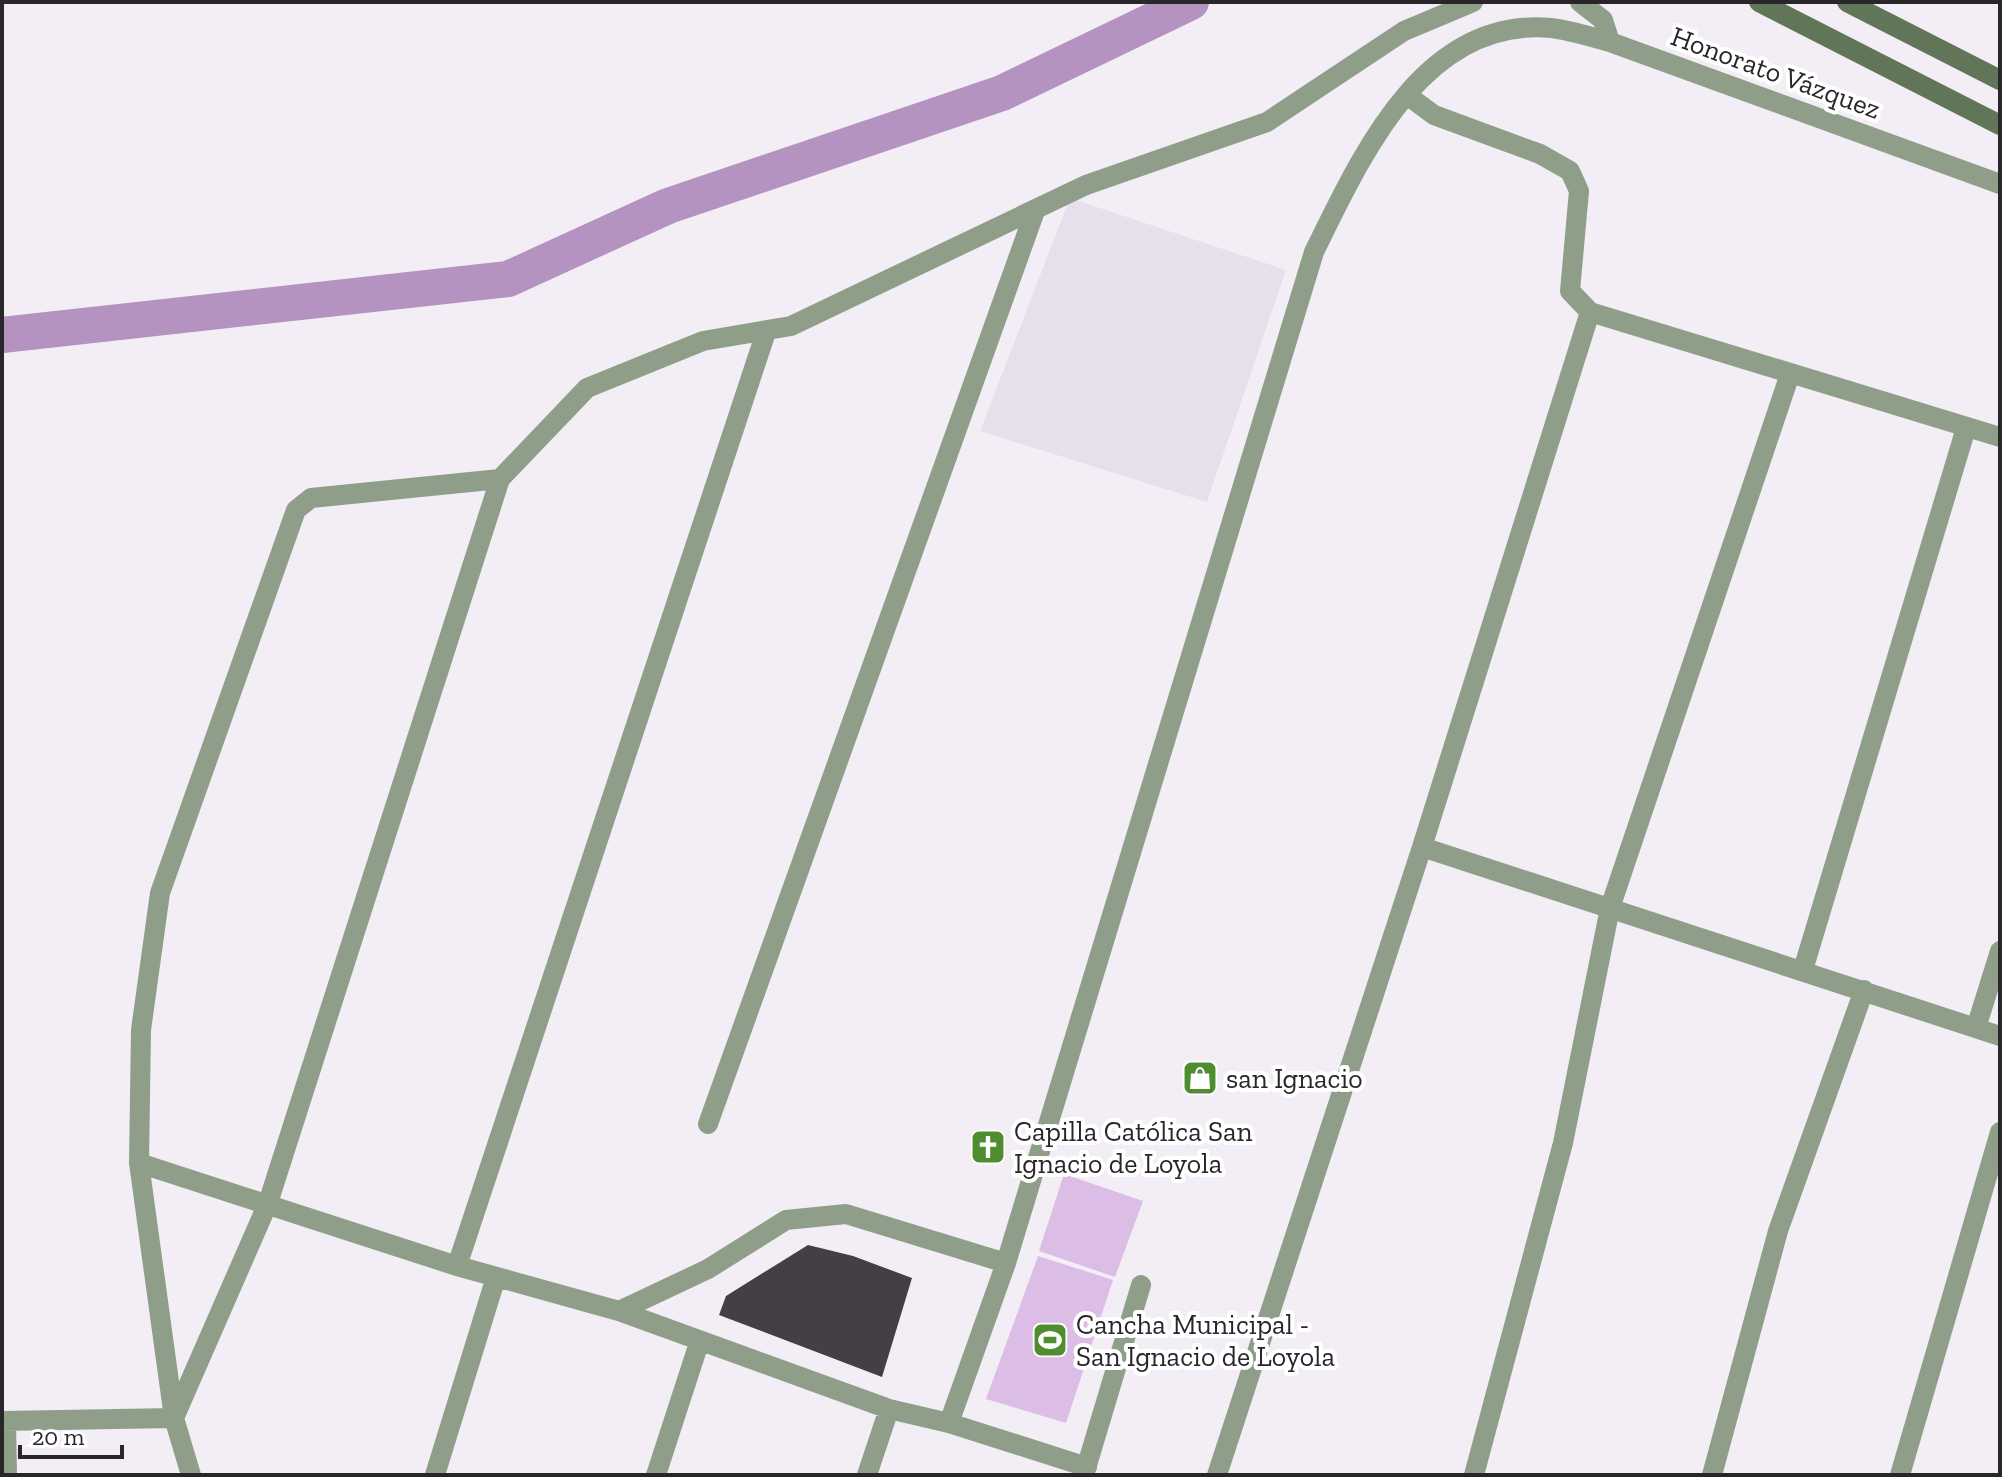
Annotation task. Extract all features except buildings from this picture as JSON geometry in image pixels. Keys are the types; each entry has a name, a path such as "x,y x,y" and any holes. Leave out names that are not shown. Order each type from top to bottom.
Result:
{"street":[{"path":"174,1418 268,1203 500,479 587,388 703,341 791,326 1086,185 1267,122 1404,31 1473,2"},
{"path":"1580,2 1603,20 1610,42"},
{"name":"Honorato Vázquez","path":"1759,2 2000,125"},
{"path":"1847,2 2000,80"},
{"name":"Honorato Vázquez","path":"949,1423 1006,1263 1314,252 1361,158 1407,95 1435,63 1497,32 1550,28 1610,42 2000,184"},
{"path":"1407,95 1434,115 1540,154 1570,171 1579,191 1570,291 1590,312 2000,437"},
{"path":"708,1124 1035,211"},
{"path":"1217,1475 1422,847 1590,312"},
{"path":"457,1266 766,332"},
{"path":"1474,1475 1563,1143 1610,908 1790,374"},
{"path":"1803,970 1966,428"},
{"path":"191,1475 174,1418 139,1163 141,1030 160,893 296,510 311,498 500,479"},
{"path":"1422,847 2000,1036"},
{"path":"1976,1028 2000,951"},
{"path":"1712,1475 1778,1231 1864,990"},
{"path":"1900,1475 2000,1132"},
{"path":"139,1163 457,1266 619,1311 699,1343 889,1409 949,1423 1086,1471 1141,1285"},
{"path":"619,1311 708,1269 786,1220 846,1214 1006,1263"},
{"path":"435,1475 496,1277"},
{"path":"656,1475 699,1343"},
{"path":"867,1475 889,1409"},
{"path":"7,1475 4,1421 174,1418"}],"shaded area":[{"path":"1070,198 1286,270 1207,502 980,431"},
{"path":"1064,1174 1143,1201 1115,1277 1039,1251"},
{"name":"Cancha Municipal - San Ignacio de Loyola","path":"1038,1256 1113,1280 1066,1423 986,1399"}],"waterway":[{"path":"2,335 508,279 668,206 1002,93 1191,2"}],"place":[{"name":"san Ignacio","path":"1200,1078"},
{"name":"Capilla Católica San Ignacio de Loyola","path":"988,1147"},
{"name":"Cancha Municipal - San Ignacio de Loyola","path":"1050,1340"}]}
